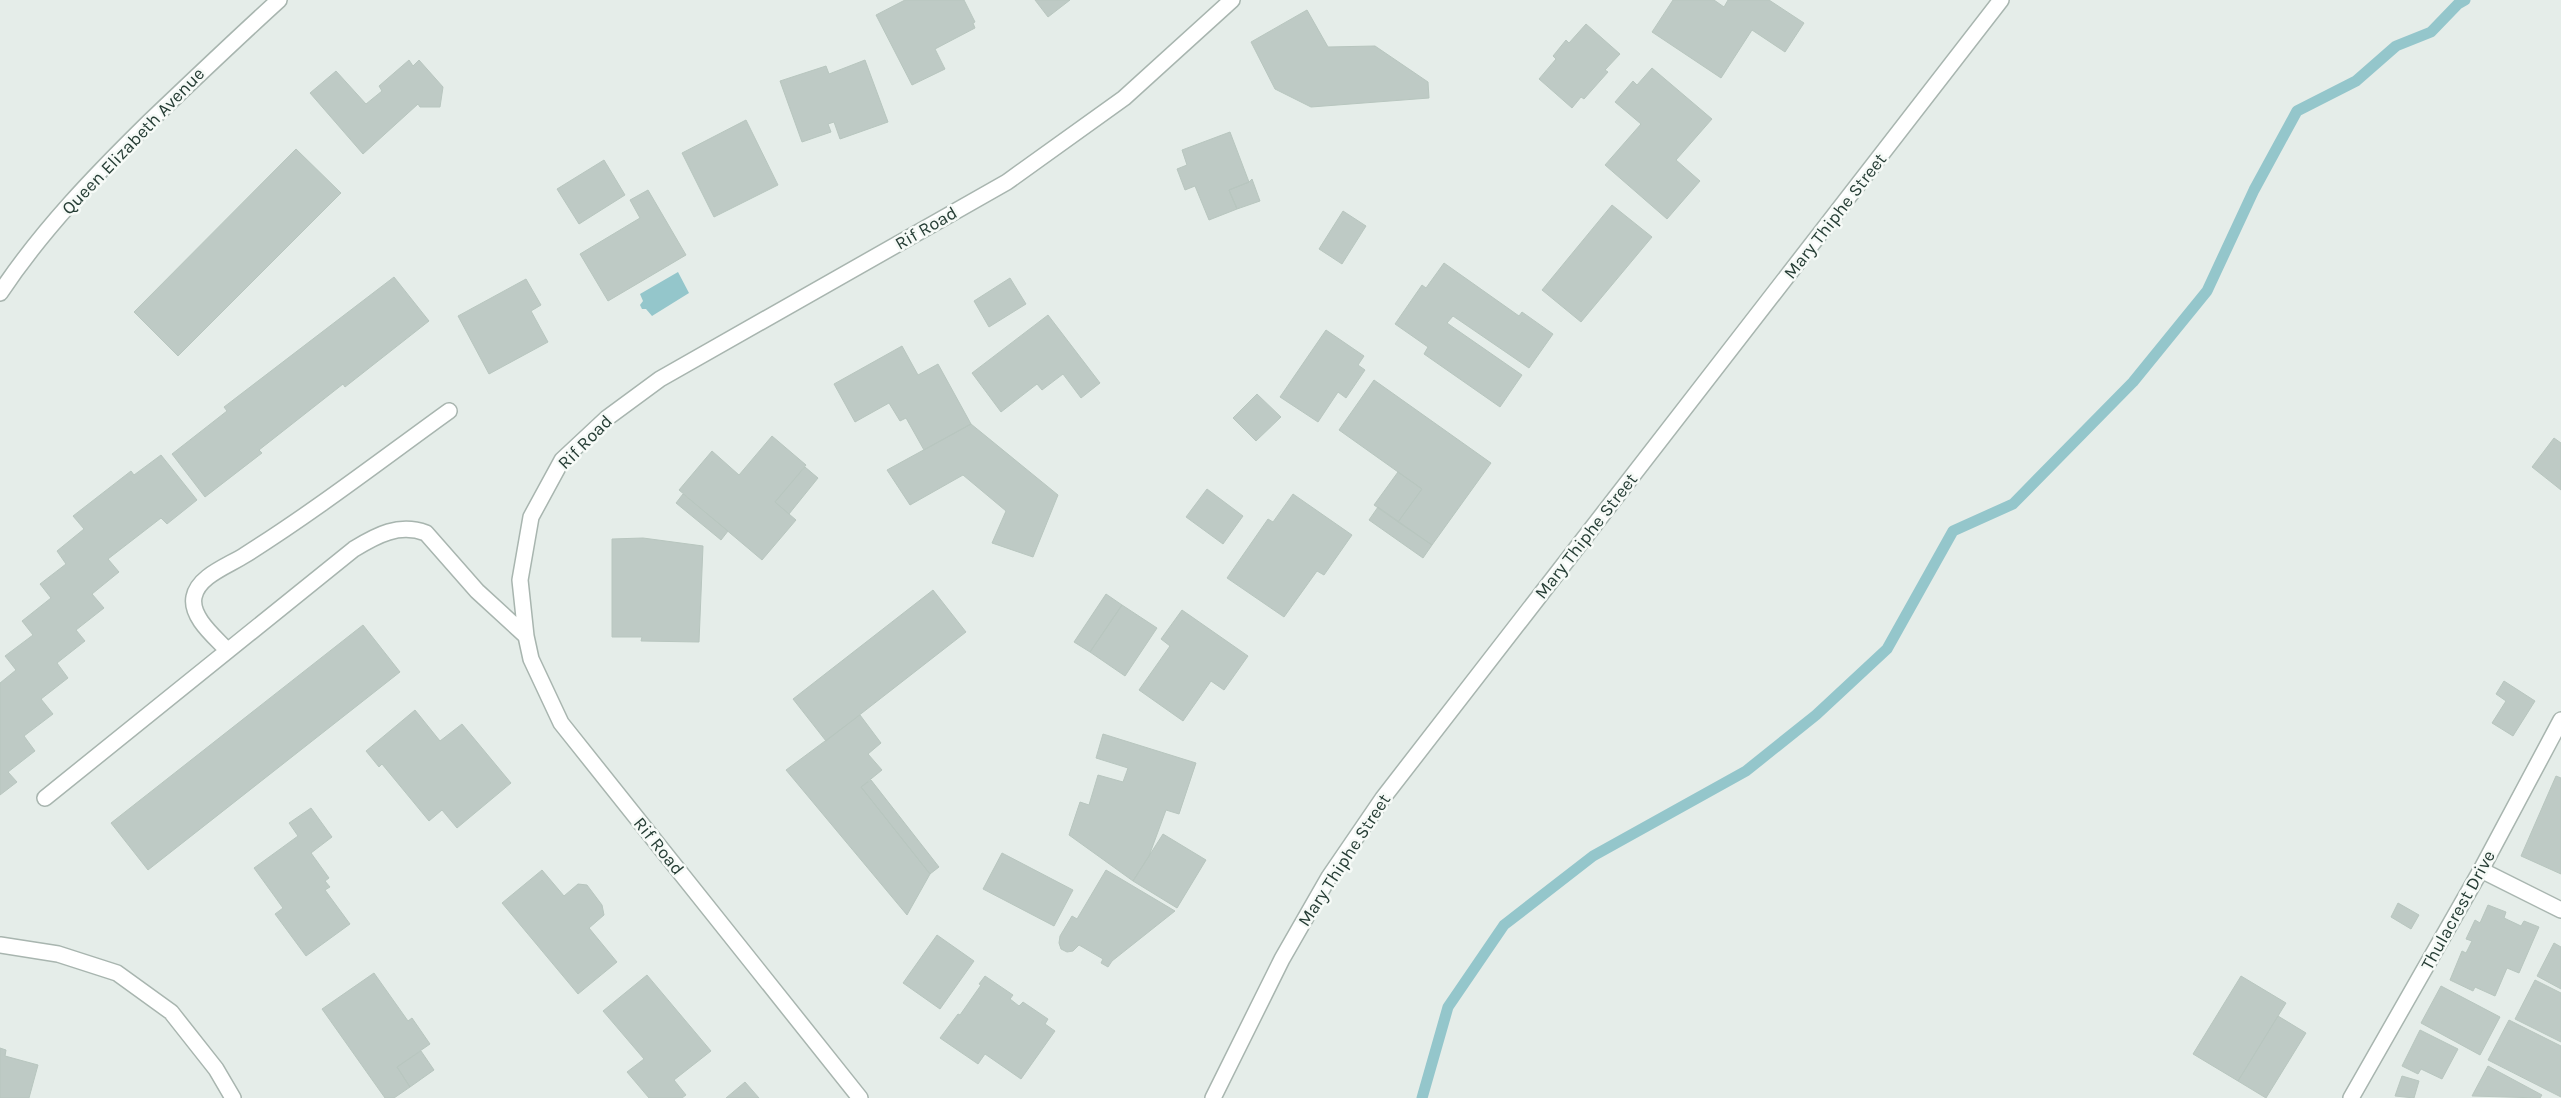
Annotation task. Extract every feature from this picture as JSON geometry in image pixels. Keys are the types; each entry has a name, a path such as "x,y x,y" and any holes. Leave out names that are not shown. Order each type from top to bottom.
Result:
{"street":[{"name":"Queen Elizabeth Avenue","path":"0,293 12,275 86,184 218,55 279,0"},
{"name":"Rif Road","path":"860,1098 561,723 531,659 526,636 520,580 531,516 562,460 608,418 660,379 1007,182 1124,98 1232,0"},
{"name":"Mary Thiphe Street","path":"1213,1098 1282,959 1329,877 1383,798 2001,0"},
{"path":"227,650 196,614 193,605 194,596 201,582 281,533 449,411"},
{"path":"45,798 354,549 390,530 418,530 426,533 477,591 526,636"},
{"name":"Thulacrest Drive","path":"2352,1098 2481,870 2561,720"},
{"path":"2481,870 2561,910"},
{"path":"0,946 58,954 118,973 172,1012 216,1069 233,1098"}],"water":[{"path":"678,272 689,293 652,316 646,309 642,309 640,305 643,301 640,294"}],"building":[{"path":"905,0 964,0 975,22 973,23 975,28 935,49 945,69 912,85 876,15"},
{"path":"1035,0 1070,0 1048,17"},
{"path":"1673,0 1714,0 1724,7 1728,0 1769,0 1804,23 1785,52 1752,30 1721,78 1652,32"},
{"path":"1307,10 1328,47 1375,46 1428,82 1429,98 1311,107 1275,89 1251,42"},
{"path":"1586,24 1620,54 1605,70 1608,72 1584,99 1581,97 1572,108 1539,79 1556,59 1553,56 1566,40 1569,43"},
{"path":"409,60 413,66 419,60 443,87 440,107 420,107 418,104 363,154 310,93 336,71 366,104 382,91 379,86"},
{"path":"865,60 888,122 840,139 834,122 828,124 831,132 802,142 780,81 826,66 829,74"},
{"path":"1652,68 1712,119 1676,160 1700,181 1667,219 1605,165 1641,124 1615,102 1633,81 1637,85"},
{"path":"746,120 778,185 714,217 682,153"},
{"path":"1230,132 1249,182 1229,190 1237,209 1209,220 1195,186 1185,190 1177,169 1187,165 1182,150"},
{"path":"296,149 341,193 178,356 134,312"},
{"path":"604,160 625,195 579,224 557,189"},
{"path":"1252,179 1260,201 1237,209 1229,190"},
{"path":"648,190 686,255 608,301 580,254 640,218 630,200"},
{"path":"1612,205 1652,237 1581,322 1542,290"},
{"path":"1343,211 1366,226 1342,264 1319,249"},
{"path":"1444,263 1519,316 1522,312 1553,334 1529,368 1453,316 1447,323 1522,375 1500,407 1424,354 1428,347 1395,324 1422,285 1426,288"},
{"path":"394,277 429,321 345,387 343,384 259,450 262,453 205,497 172,454 227,411 224,407"},
{"path":"1010,278 1026,304 989,327 974,301"},
{"path":"526,279 541,305 531,311 548,342 489,374 458,316"},
{"path":"1048,315 1100,383 1081,398 1063,374 1042,390 1037,384 1001,412 972,373"},
{"path":"1326,330 1364,356 1358,365 1365,370 1346,398 1338,392 1318,422 1280,397"},
{"path":"902,346 918,375 938,364 971,424 924,450 906,418 900,421 889,403 855,422 834,384"},
{"path":"1374,380 1491,463 1432,545 1398,522 1422,489 1339,430"},
{"path":"1257,394 1281,417 1256,441 1233,418"},
{"path":"971,424 1058,495 1033,557 992,543 1006,511 963,475 910,505 887,470"},
{"path":"772,436 806,465 775,502 796,520 762,560 679,490 712,451 739,475"},
{"path":"2554,438 2561,443 2561,490 2532,467"},
{"path":"161,455 197,500 167,524 161,518 108,559 119,572 92,594 104,608 76,630 85,641 57,663 68,678 41,699 53,714 24,736 35,751 8,772 17,782 0,795 0,683 16,670 5,656 33,635 22,621 51,598 40,584 66,564 57,551 84,529 73,516 131,471 134,475"},
{"path":"805,467 818,478 789,514 775,502"},
{"path":"1398,472 1422,489 1398,522 1374,505"},
{"path":"1207,489 1243,516 1223,544 1186,517"},
{"path":"683,494 728,531 721,540 676,503"},
{"path":"1293,494 1352,535 1324,575 1317,571 1284,617 1227,578 1268,519 1273,522"},
{"path":"1378,507 1432,545 1423,558 1369,520"},
{"path":"643,538 703,546 699,642 641,641 642,637 612,637 612,539"},
{"path":"933,590 966,632 826,741 793,699"},
{"path":"1106,594 1122,605 1090,652 1074,642"},
{"path":"1122,605 1157,628 1125,676 1090,652"},
{"path":"1182,610 1248,656 1224,690 1211,681 1183,721 1139,690 1170,646 1161,639"},
{"path":"363,625 400,672 148,870 111,823"},
{"path":"2504,681 2535,701 2513,736 2492,723 2506,701 2496,694"},
{"path":"415,710 440,741 462,724 511,783 457,828 442,810 429,821 382,764 379,767 366,751"},
{"path":"860,715 881,743 868,754 882,770 861,787 930,874 907,915 786,770"},
{"path":"1103,734 1196,763 1179,814 1166,810 1149,856 1133,881 1069,835 1080,802 1089,805 1098,775 1123,782 1128,768 1096,758"},
{"path":"2556,776 2561,778 2561,874 2521,856"},
{"path":"871,780 939,867 930,874 861,787"},
{"path":"311,808 332,837 311,853 329,878 325,881 330,887 325,890 350,924 306,956 275,914 283,908 254,868 298,836 289,823"},
{"path":"1163,834 1206,860 1177,908 1133,881"},
{"path":"1002,853 1073,890 1054,926 983,889"},
{"path":"542,870 564,896 578,884 587,885 602,905 604,915 589,928 617,962 578,994 502,903"},
{"path":"1106,870 1175,911 1112,961 1108,967 1101,963 1103,959 1079,945 1073,951 1067,952 1061,949 1059,943 1060,936 1072,916 1077,919"},
{"path":"2398,903 2419,915 2411,929 2391,917"},
{"path":"2488,905 2506,912 2504,918 2521,926 2524,921 2539,927 2519,973 2507,968 2495,996 2475,987 2473,991 2450,980 2462,951 2466,953 2472,941 2466,939 2475,920 2480,923"},
{"path":"937,935 974,961 940,1009 903,983"},
{"path":"2554,943 2561,947 2561,989 2537,976"},
{"path":"374,973 408,1021 412,1018 430,1044 397,1067 410,1087 394,1098 385,1098 322,1009"},
{"path":"647,975 711,1051 674,1080 686,1095 682,1098 649,1098 627,1072 644,1059 603,1011"},
{"path":"985,976 1013,995 1010,999 1019,1006 1023,1002 1048,1019 1045,1024 1055,1031 1021,1079 985,1054 978,1064 940,1038 958,1014 960,1015"},
{"path":"2241,976 2286,1003 2238,1081 2193,1054"},
{"path":"2535,980 2561,993 2561,1042 2515,1019"},
{"path":"2441,986 2500,1017 2480,1055 2421,1023"},
{"path":"2278,1016 2306,1033 2266,1098 2238,1081"},
{"path":"2509,1020 2561,1046 2561,1097 2488,1060"},
{"path":"2420,1030 2458,1049 2442,1079 2421,1069 2418,1074 2402,1066"},
{"path":"0,1048 6,1050 5,1056 38,1065 29,1098 0,1098"},
{"path":"421,1051 434,1070 410,1087 397,1067"},
{"path":"2488,1066 2542,1095 2540,1098 2472,1096"},
{"path":"2402,1076 2419,1081 2414,1098 2395,1096"},
{"path":"745,1082 759,1098 726,1098"}],"waterway":[{"path":"1422,1098 1448,1007 1504,925 1593,856 1746,771 1816,715 1887,649 1953,531 2013,504 2133,382 2207,291 2254,190 2297,111 2356,81 2396,46 2431,32 2458,4 2465,0"}]}
